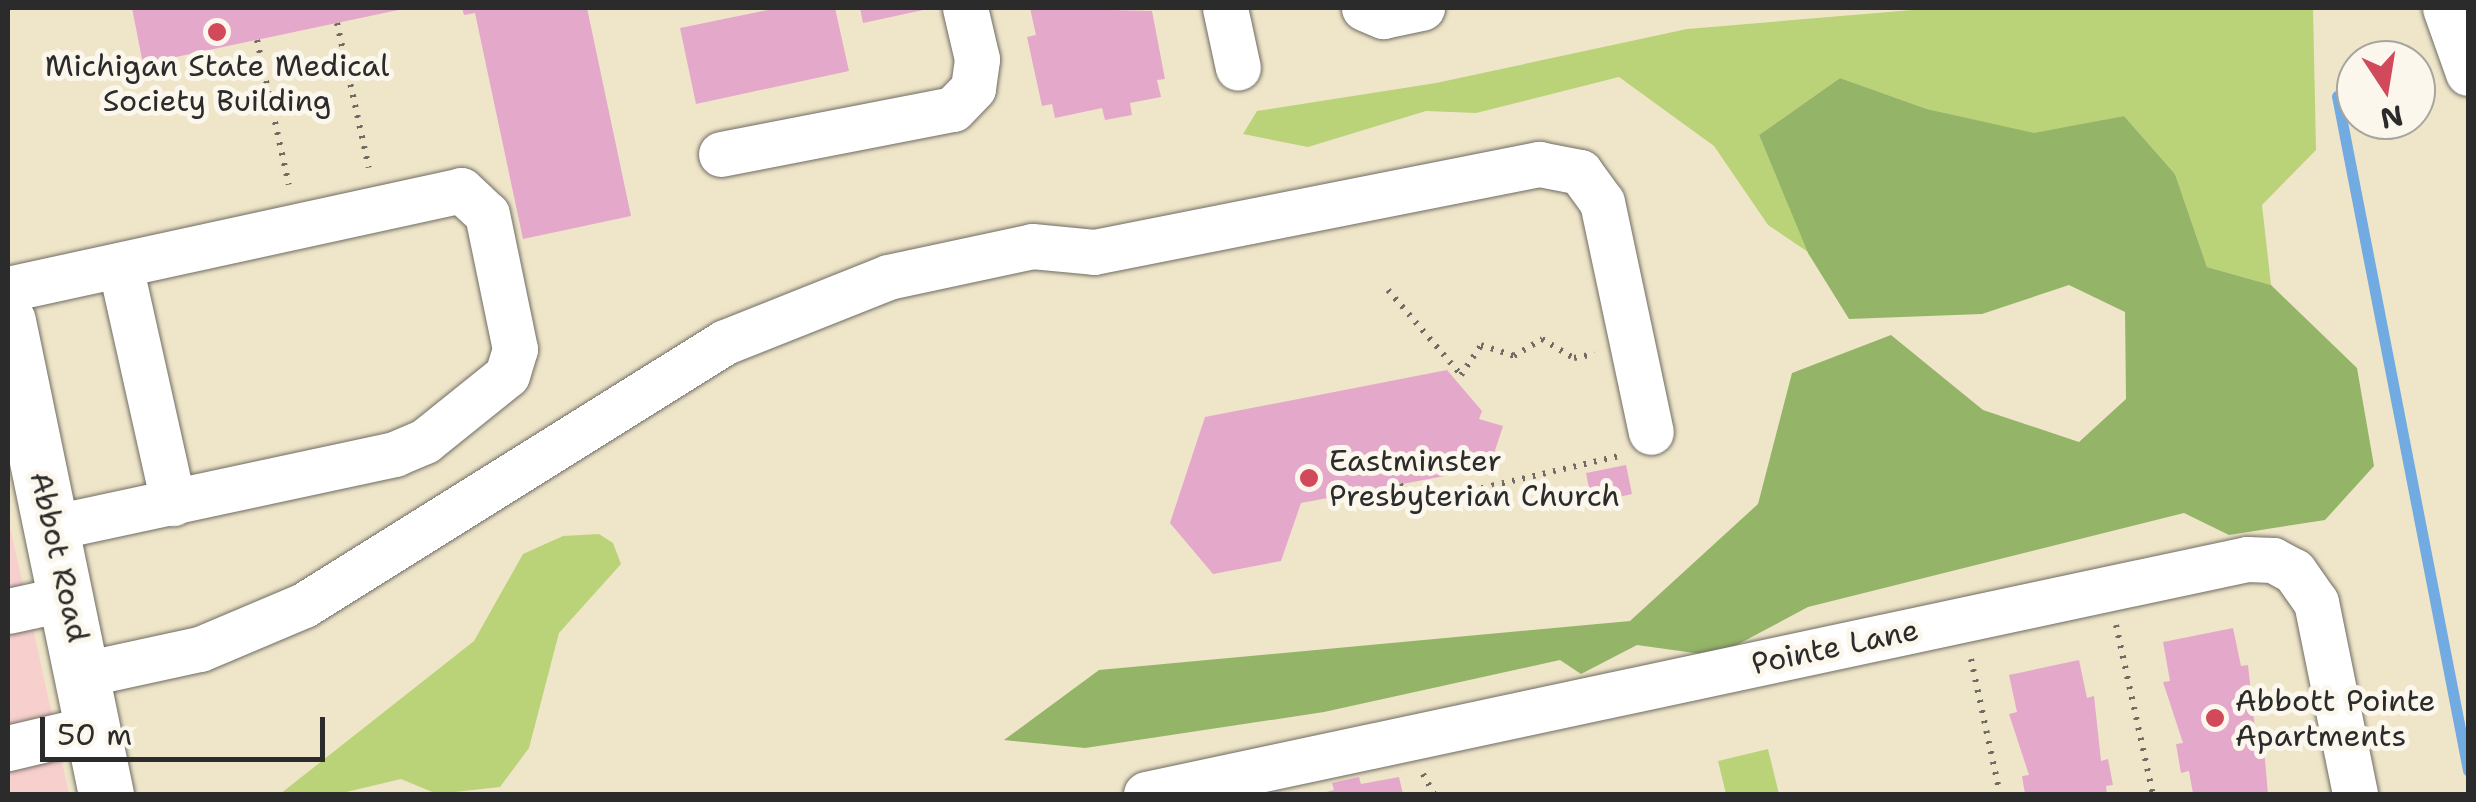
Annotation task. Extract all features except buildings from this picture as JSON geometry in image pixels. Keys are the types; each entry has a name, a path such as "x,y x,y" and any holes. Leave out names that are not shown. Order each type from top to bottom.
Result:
{"main road":[{"name":"Abbot Road","path":"8,321 15,392 68,598 106,794"}],"street":[{"path":"721,154 953,109 973,88 977,60 965,8"},
{"path":"1225,8 1238,68"},
{"path":"1364,8 1383,16 1422,8"},
{"path":"2445,8 2468,73"},
{"path":"84,674 200,648 304,604 725,342 888,277 1032,246 1094,252 1561,164 1580,172 1602,202 1651,432"},
{"path":"8,289 461,190 482,204 515,349 507,375 425,441 395,454 51,528"},
{"path":"120,266 173,503"},
{"name":"Pointe Lane","path":"1146,794 2247,559 2273,560 2294,571 2316,602 2355,794"},
{"path":"8,612 68,598"},
{"path":"8,748 92,728"}],"path":[{"path":"338,23 378,209"},
{"path":"257,40 288,182"},
{"path":"1388,290 1461,375 1481,344 1514,356 1542,339 1574,358 1632,348"},
{"path":"1400,484 1410,505 1618,460 1651,432"},
{"path":"2108,589 2154,794"},
{"path":"1963,620 2000,794"}],"shaded area":[{"path":"8,518 41,664 69,794 8,794"}],"green space":[{"path":"1936,8 2313,8 2316,150 2262,205 2271,285 2207,267 2175,174 2124,116 2034,134 1927,109 1840,78 1759,135 1808,252 1768,225 1714,146 1619,77 1476,113 1426,111 1308,147 1243,134 1257,111 1436,83 1687,29"},
{"path":"1840,78 1927,109 2034,133 2124,116 2175,174 2207,267 2271,285 2357,368 2374,466 2325,520 2229,535 2184,513 1808,607 1716,656 1637,645 1581,674 1560,660 1324,712 1085,748 1004,740 1099,670 1630,621 1758,504 1792,373 1891,335 1983,410 2079,442 2126,399 2125,312 2069,285 1982,314 1849,319 1808,253 1759,135"},
{"path":"599,534 613,543 621,564 559,633 529,748 500,787 437,794 401,779 338,794 280,794 474,641 523,554 563,536"},
{"path":"1768,749 1779,794 1726,794 1718,761"}],"waterway":[{"path":"2346,140 2468,770"}],"place":[{"name":"Michigan State Medical Society Building","path":"217,32"},
{"name":"Eastminster Presbyterian Church","path":"1309,478"},
{"name":"Abbott Pointe Apartments","path":"2215,718"}]}
